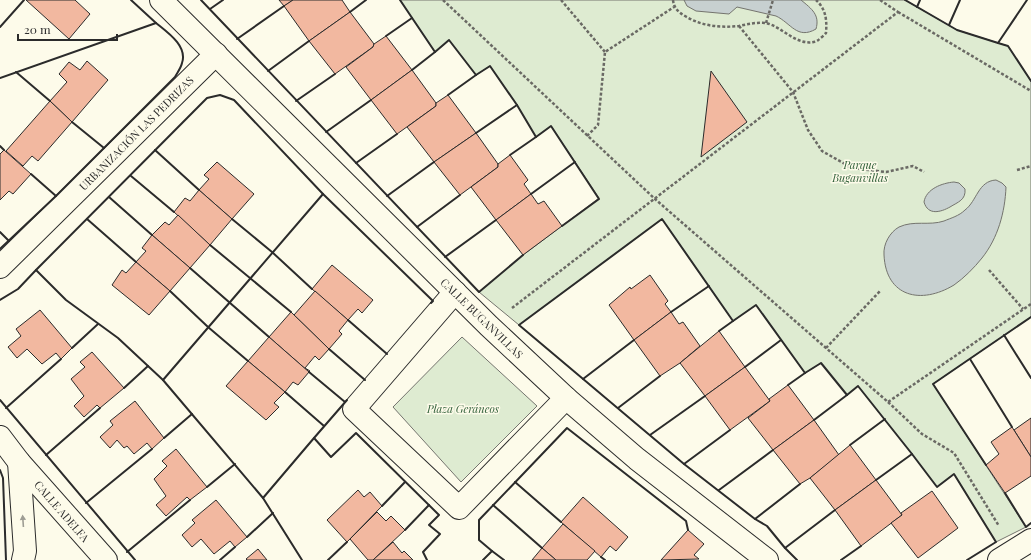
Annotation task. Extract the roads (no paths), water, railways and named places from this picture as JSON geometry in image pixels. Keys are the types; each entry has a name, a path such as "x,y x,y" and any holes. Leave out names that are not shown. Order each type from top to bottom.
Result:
{"street":[{"path":"161,0 216,54"},
{"name":"URBANIZACIÓN LAS PEDRIZAS","path":"0,267 216,54"},
{"name":"CALLE BUGANVILLAS","path":"216,54 489,326 566,398 637,459 767,560"},
{"path":"455,292 354,409 459,508 566,398"},
{"name":"CALLE ADELFA","path":"0,437 19,462 106,560"},
{"name":"CALLE ADELFA","path":"19,462 25,551 23,560"}],"park label":[{"name":"Parque Buganvillas","path":"860,170"},
{"name":"Plaza Geráneos","path":"463,408"}]}
